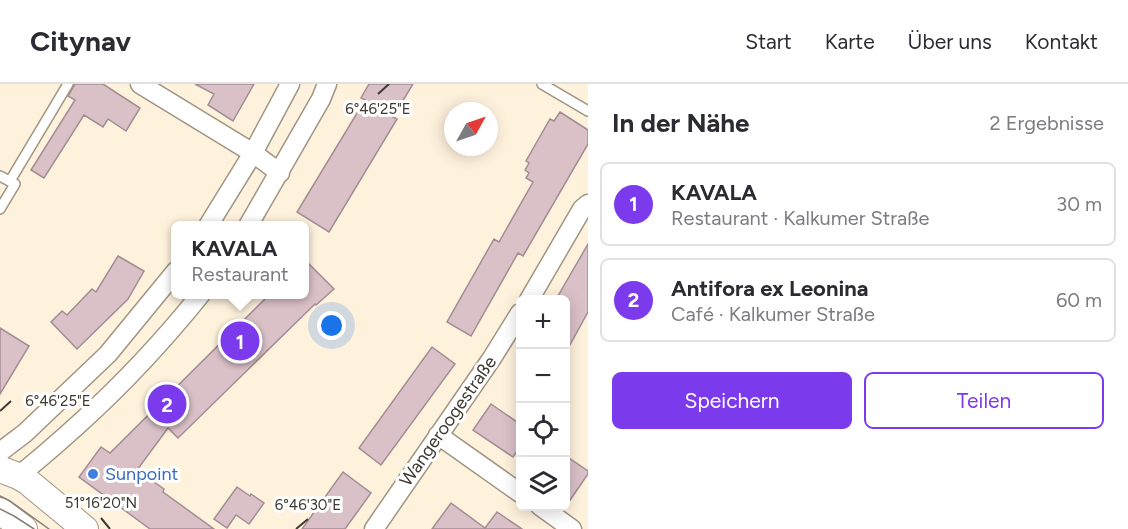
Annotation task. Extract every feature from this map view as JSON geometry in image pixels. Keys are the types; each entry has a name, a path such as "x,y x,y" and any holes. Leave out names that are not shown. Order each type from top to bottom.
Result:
{"main road":[{"path":"6,478 46,496 85,529"},
{"path":"0,511 24,529"}],"street":[{"path":"140,84 254,153 280,173"},
{"path":"211,221 254,153 290,84"},
{"path":"250,221 280,173 327,84"},
{"path":"532,295 582,209 588,204"},
{"path":"0,452 25,433 108,354 171,277"},
{"path":"6,478 41,459 105,400 175,327 197,299"},
{"name":"Wangeroogestraße","path":"374,529 516,319"},
{"path":"438,435 516,490"},
{"path":"546,511 572,529"}],"lane":[{"path":"10,182 68,84"},
{"path":"542,84 588,111"},
{"path":"0,176 15,184 0,209"}],"building":[{"path":"75,84 103,84 140,108 126,131 108,119 103,127 84,115 44,178 31,170 75,100 68,96"},
{"path":"195,84 254,84 233,121 208,105 214,94"},
{"path":"369,84 413,84 393,117 397,119 329,232 297,212 365,100 361,98"},
{"path":"560,112 588,130 588,144 523,256 518,253 471,336 447,322 494,239 499,242 533,182 526,178 529,173 525,170 529,163 526,161 550,119 554,121"},
{"path":"588,244 588,312 570,345 570,295 559,295"},
{"path":"118,256 144,271 128,299 77,349 51,322 62,311 67,315 92,289 96,292"},
{"path":"309,264 334,289 315,304 178,438 168,428 137,470 214,529 150,529 79,477 101,447 110,453 265,299 309,299"},
{"path":"0,328 29,346 0,394"},
{"path":"432,347 455,364 381,465 359,448"},
{"path":"491,404 516,421 516,453 513,457 473,430"},
{"path":"570,459 588,471 570,500"},
{"path":"343,472 371,493 345,529 302,529"},
{"path":"237,487 264,503 249,524 236,515 227,528 214,519"},
{"path":"451,503 485,528 497,512 522,529 432,529"}],"tram line":[{"path":"0,496 49,529"},
{"path":"0,509 34,529"}],"place":[{"name":"KAVALA","path":"240,341"},
{"name":"Antifora ex Leonina","path":"167,404"},
{"name":"Sunpoint","path":"93,474"}]}
